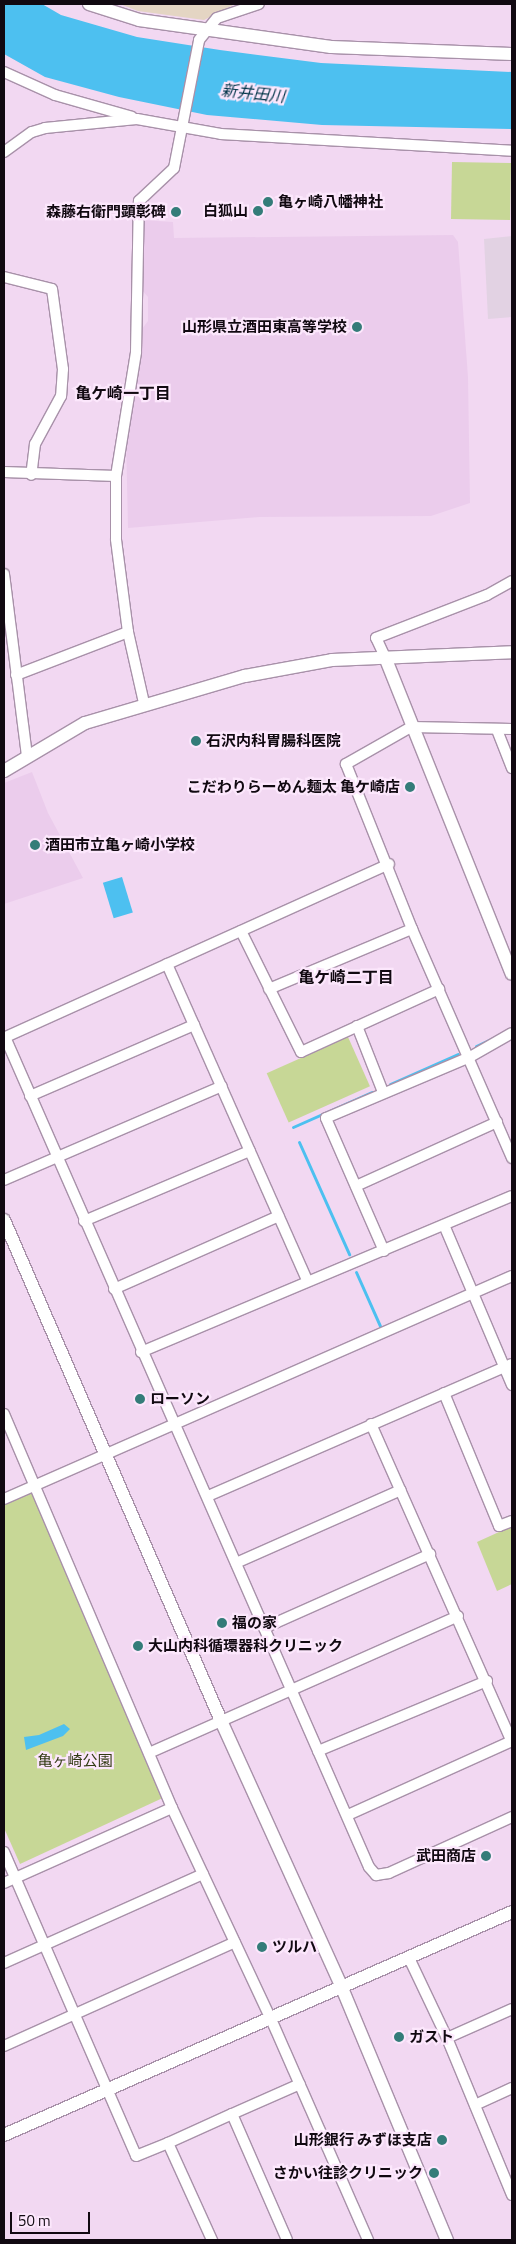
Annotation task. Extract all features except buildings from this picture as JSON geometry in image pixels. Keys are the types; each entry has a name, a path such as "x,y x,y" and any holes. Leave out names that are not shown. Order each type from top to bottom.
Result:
{"street":[{"path":"89,4 139,20 331,47 512,54"},
{"path":"144,703 128,632 116,539 116,476 136,352 139,201 174,168 199,40 206,28 217,18 259,4"},
{"path":"4,72 55,95 137,119 220,134 512,150"},
{"path":"4,152 32,132 46,128 137,119"},
{"path":"4,277 52,289 63,368 61,396 35,444 31,475"},
{"path":"4,472 31,475 116,476"},
{"path":"4,574 27,757"},
{"path":"512,581 487,595 376,638 512,974"},
{"path":"16,675 128,632"},
{"path":"4,771 84,723 144,703 254,675 332,660 512,652"},
{"path":"512,729 411,727 346,764 389,864 412,928 470,1057 512,1158"},
{"path":"497,730 512,768"},
{"path":"389,864 4,1037 173,1425 208,1496 369,1867 376,1875 388,1873 512,1817"},
{"path":"269,989 412,928"},
{"path":"241,931 301,1052 438,989"},
{"path":"167,964 308,1280"},
{"path":"30,1096 194,1025"},
{"path":"357,1026 383,1092"},
{"path":"384,1250 326,1118 383,1092 470,1057 512,1033"},
{"path":"4,1180 222,1086"},
{"path":"356,1186 497,1122"},
{"path":"84,1221 250,1151"},
{"path":"141,1352 308,1280 512,1196"},
{"path":"114,1289 279,1216"},
{"path":"4,1220 222,1723 342,1988 447,2240"},
{"path":"444,1225 508,1366 512,1385"},
{"path":"4,1499 512,1276"},
{"path":"208,1496 508,1366"},
{"path":"444,1393 499,1526 512,1521"},
{"path":"4,1414 36,1485 172,1808 271,2019 368,2240"},
{"path":"348,1815 512,1741 371,1424"},
{"path":"236,1563 401,1490"},
{"path":"264,1628 430,1554"},
{"path":"149,1753 222,1723 458,1616"},
{"path":"318,1751 486,1681"},
{"path":"4,1883 172,1808"},
{"path":"4,1852 136,2156 300,2084"},
{"path":"4,1963 203,1874"},
{"path":"4,2135 512,1912"},
{"path":"4,2046 235,1942"},
{"path":"408,1958 447,2038 474,2105 507,2171 512,2195"},
{"path":"447,2038 512,2009"},
{"path":"474,2105 512,2088"},
{"path":"232,2114 287,2240"},
{"path":"168,2143 212,2240"}],"shaded area":[{"path":"120,4 235,4 204,20 138,11"},
{"path":"142,220 173,222 174,238 453,235 458,242 468,377 470,503 431,516 259,517 128,528 126,437 142,329 148,321 148,297 140,288"},
{"path":"512,236 512,317 488,319 484,239"},
{"name":"酒田市立亀ヶ崎小学校","path":"32,772 48,813 83,878 4,904 4,783"}],"green space":[{"path":"452,162 511,163 510,220 451,219"},
{"path":"348,1037 370,1086 289,1123 267,1073"},
{"name":"亀ヶ崎公園","path":"34,1491 167,1796 20,1864 4,1828 4,1504"},
{"path":"512,1526 512,1584 497,1591 477,1542"}],"water":[{"name":"新井田川","path":"4,4 42,4 61,15 137,37 220,50 321,63 512,72 512,129 322,125 207,115 119,97 45,77 4,54"},
{"path":"122,877 133,912 114,918 103,883"},
{"path":"64,1724 70,1729 63,1736 26,1750 24,1737 39,1735"}],"waterway":[{"path":"476,1046 491,1039"},
{"path":"390,1084 458,1054"},
{"path":"293,1127 372,1092"},
{"path":"299,1142 349,1254"},
{"path":"356,1272 380,1326"}],"place":[{"name":"亀ヶ崎八幡神社","path":"268,202"},
{"name":"白狐山","path":"258,211"},
{"name":"森藤右衛門顕彰碑","path":"176,212"},
{"name":"山形県立酒田東高等学校","path":"357,327"},
{"name":"石沢内科胃腸科医院","path":"196,741"},
{"name":"こだわりらーめん麺太 亀ケ崎店","path":"410,787"},
{"name":"酒田市立亀ヶ崎小学校","path":"35,845"},
{"name":"ローソン","path":"140,1399"},
{"name":"福の家","path":"222,1623"},
{"name":"大山内科循環器科クリニック","path":"138,1646"},
{"name":"武田商店","path":"486,1856"},
{"name":"ツルハ","path":"262,1947"},
{"name":"ガスト","path":"399,2037"},
{"name":"山形銀行 みずほ支店","path":"442,2140"},
{"name":"さかい往診クリニック","path":"434,2173"}],"district":[{"name":"亀ケ崎一丁目","path":"123,393"},
{"name":"亀ケ崎二丁目","path":"346,977"}]}
